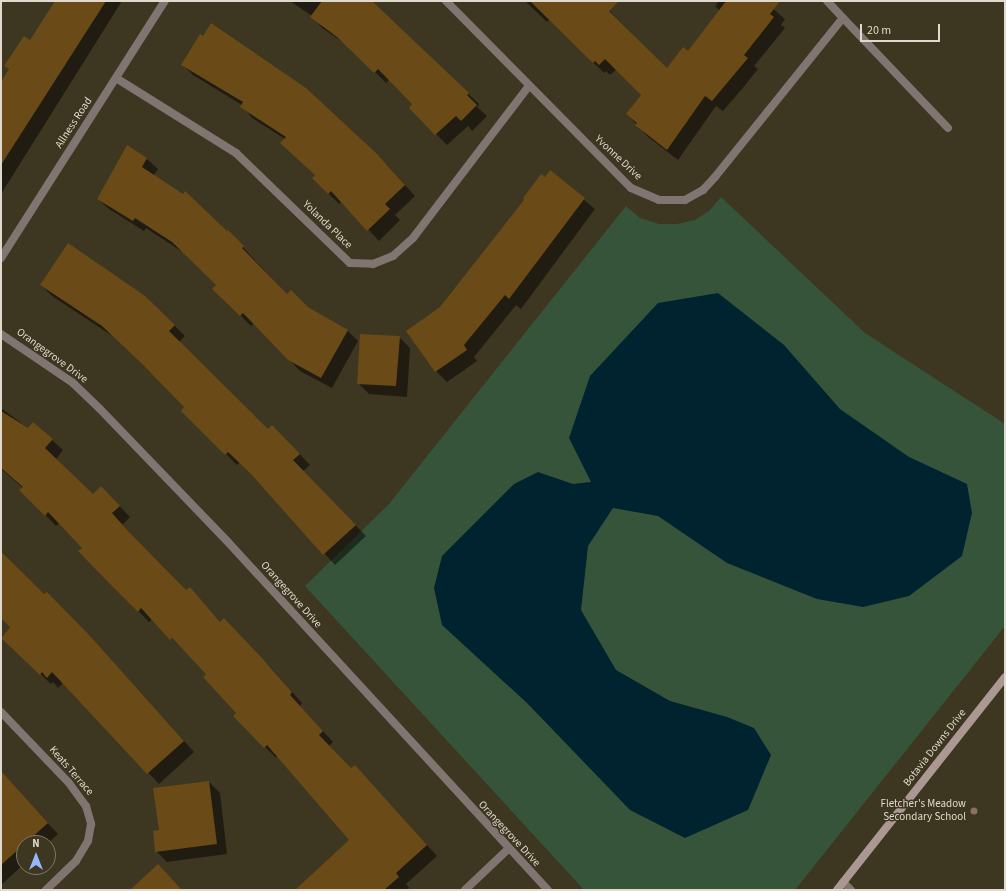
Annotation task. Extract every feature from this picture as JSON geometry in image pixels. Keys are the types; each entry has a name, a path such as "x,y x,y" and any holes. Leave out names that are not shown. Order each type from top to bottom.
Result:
{"street":[{"name":"Allness Road","path":"1,258 165,1"},
{"name":"Yvonne Drive","path":"446,1 631,188 658,200 685,200 703,190 843,18"},
{"path":"827,1 948,128"},
{"name":"Yolanda Place","path":"116,78 236,153 350,263 373,264 393,256 414,238 529,86"},
{"name":"Orangegrove Drive","path":"1,334 73,383 100,409 227,541 508,849 548,890"},
{"name":"Botavia Downs Drive","path":"837,890 1005,677"},
{"name":"Keats Terrace","path":"1,712 69,783 86,806 91,824 88,841 76,862 46,890"},
{"path":"465,890 508,849"},
{"path":"843,882 851,890"}],"green space":[{"path":"721,197 865,333 1005,424 1005,626 795,890 584,890 305,586 389,504 626,206 640,218 659,224 677,224 695,220 710,210"}],"water":[{"path":"718,293 784,345 840,409 909,457 967,484 972,513 962,556 909,596 863,607 817,599 727,563 658,516 613,508 588,546 581,610 616,670 670,701 727,717 754,728 771,755 748,810 685,838 630,810 527,703 442,625 434,588 442,556 514,484 538,472 573,484 591,482 569,438 590,376 658,303"}],"building":[{"path":"55,1 106,1 1,165 1,82 9,69 4,66 24,36 30,40"},
{"path":"322,1 372,1 469,93 467,95 477,105 461,121 456,116 435,135 409,108 412,104 378,69 374,73 337,37 310,17"},
{"path":"530,1 619,1 609,11 667,68 683,47 688,51 726,1 780,1 770,14 774,17 744,55 748,58 712,101 705,96 667,150 635,125 637,123 626,114 641,95 605,59 599,65 595,61 593,63"},
{"path":"211,23 306,88 376,153 405,185 385,204 390,209 367,231 331,191 328,194 312,178 315,175 280,143 286,137 240,107 243,102 181,65 200,34 203,36"},
{"path":"127,145 147,158 142,167 183,194 185,191 227,231 228,230 244,246 242,248 287,294 291,290 308,307 348,330 321,378 288,360 243,313 240,316 212,289 216,285 172,242 135,218 133,221 97,199"},
{"path":"550,170 585,198 509,299 505,295 464,345 467,350 435,372 406,331 440,307 524,200 523,198 541,174 545,177"},
{"path":"68,243 145,296 175,325 169,331 268,429 272,425 300,454 293,460 356,525 323,555 250,473 228,452 225,455 181,411 184,407 143,365 102,326 40,285"},
{"path":"360,334 400,336 396,386 357,384"},
{"path":"1,411 28,428 33,422 53,439 45,448 93,494 101,486 120,506 112,513 128,531 186,590 190,587 220,622 224,618 292,692 290,695 323,731 319,735 351,768 355,765 427,845 396,873 399,877 384,890 295,890 349,840 267,745 264,748 233,716 236,713 203,677 206,674 172,638 170,640 141,608 138,612 107,581 78,551 82,548 48,512 45,516 19,490 23,487 1,468"},
{"path":"1,551 44,594 47,592 90,636 184,741 147,774 52,672 47,678 42,672 40,675 1,638 10,627 1,618"},
{"path":"1,771 48,823 35,835 16,835 16,852 1,865"},
{"path":"209,781 217,844 155,852 153,831 159,830 153,788"},
{"path":"158,864 182,890 130,890"}],"place":[{"name":"Fletcher's Meadow Secondary School","path":"974,811"}]}
